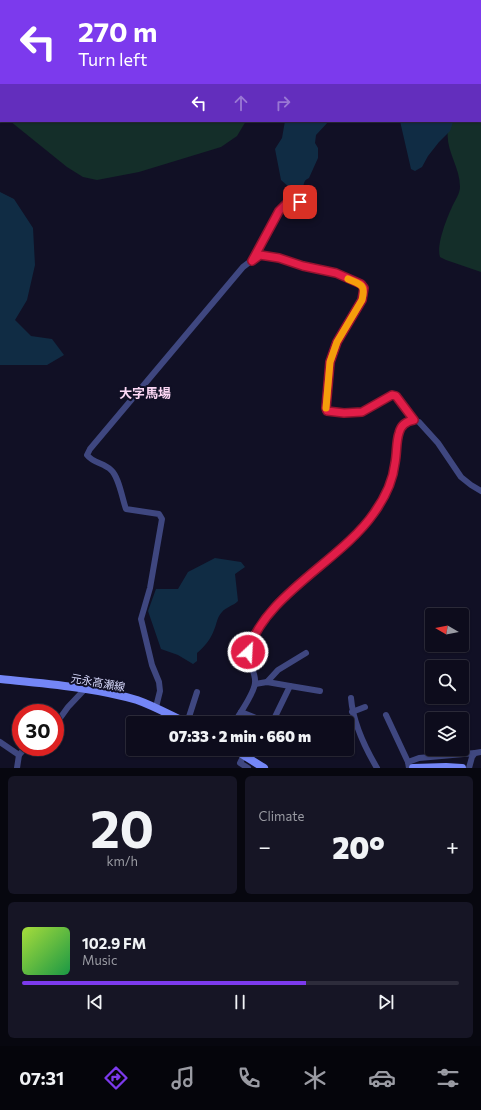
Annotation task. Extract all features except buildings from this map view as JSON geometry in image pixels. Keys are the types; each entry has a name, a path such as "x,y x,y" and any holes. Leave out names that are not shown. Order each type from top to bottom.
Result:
{"main road":[{"name":"元永高瀬線","path":"0,679 84,689 136,700 156,707 173,716"},
{"path":"246,756 264,768"},
{"path":"410,766 462,768"}],"street":[{"path":"252,261 279,211 286,204 300,202"},
{"path":"156,707 160,691 159,682 152,666 141,620 150,588 162,519 159,514 126,508 115,473 110,468 90,459 87,455 90,449 243,267 260,255 279,258 303,266 336,273 361,284 364,288 362,300 337,342 330,362 327,411 344,413 362,412 392,395 396,396 414,420 419,422 438,443 461,477 481,491"},
{"path":"238,716 255,684 254,669 249,659 248,652 250,644 277,605 356,535 374,514 386,493 392,477 399,432 408,421 414,420"},
{"path":"267,682 278,670 306,653"},
{"path":"255,684 267,682 320,691"},
{"path":"275,716 290,686"},
{"path":"64,713 84,689"},
{"path":"189,716 197,692"},
{"path":"351,698 352,712 368,752 377,768"},
{"path":"352,712 365,707"},
{"path":"241,712 251,716"},
{"path":"386,715 410,766 420,758 478,753"},
{"path":"0,742 12,751"},
{"path":"470,768 472,757 478,753"},
{"path":"17,768 18,756"},
{"path":"244,756 240,763 248,768"}],"green space":[{"path":"11,122 245,122 237,136 221,147 139,172 97,180 83,177 67,167"},
{"path":"450,122 481,122 481,272 440,257 439,246 443,232 460,190 457,170 449,147 448,130"}],"water":[{"path":"285,122 328,122 316,135 315,143 318,148 318,158 309,178 304,182 303,192 298,195 281,180 275,149 282,138"},
{"path":"400,122 453,122 450,131 428,156 422,167 415,171 411,169"},
{"path":"0,192 14,199 33,228 35,265 27,300 15,320 31,336 52,339 64,355 47,365 0,365"},
{"path":"215,558 241,562 245,567 235,574 238,601 220,614 211,637 197,653 197,661 193,664 178,655 161,649 148,611 156,589 178,589 188,572"}],"slow traffic":[{"path":"326,408 330,362 337,342 348,321 362,300 364,293 364,288 361,284 348,279"}],"district":[{"name":"大字馬場","path":"145,393"}],"route":[{"path":"248,652 250,644 277,605 356,535 374,514 386,493 392,477 399,432 408,421 414,420 396,396 392,395 358,413 327,411 330,362 337,342 348,321 362,300 364,288 361,284 356,283 342,275 303,266 279,258 260,255 252,261 279,211 286,204 300,202"}]}
